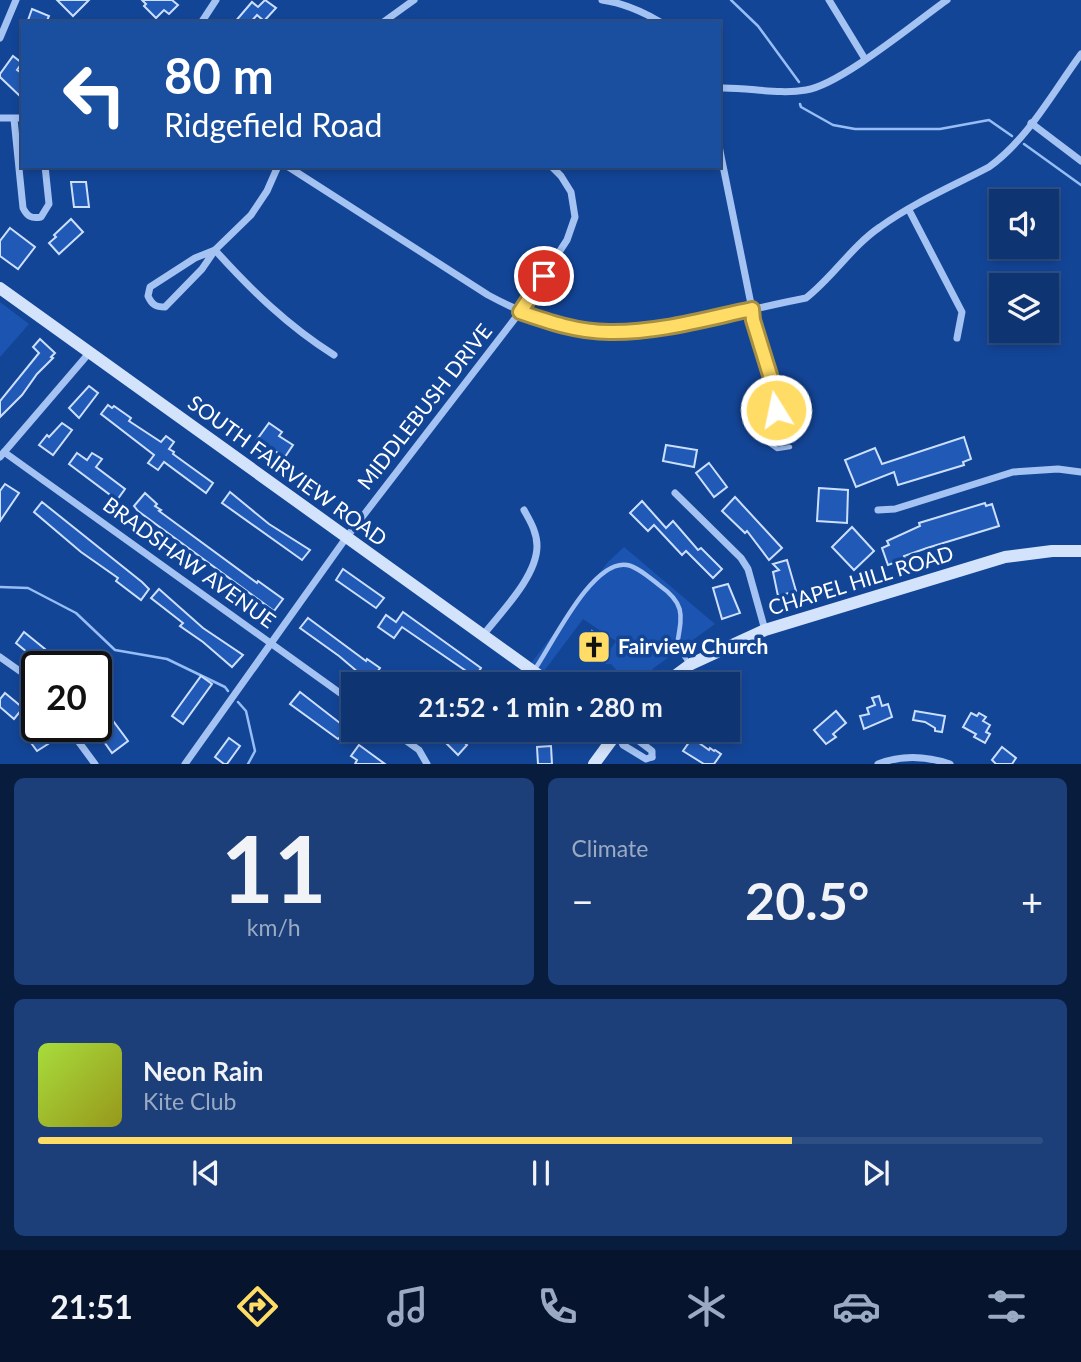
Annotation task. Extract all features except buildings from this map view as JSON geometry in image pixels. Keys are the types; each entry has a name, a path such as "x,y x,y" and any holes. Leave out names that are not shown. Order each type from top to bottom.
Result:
{"street":[{"path":"0,38 16,0"},
{"path":"202,21 216,0"},
{"path":"385,21 414,0"},
{"path":"601,0 632,7 658,21"},
{"path":"829,0 865,59"},
{"path":"721,88 792,92 819,87 865,59 947,0"},
{"path":"290,168 488,295 520,312 561,326 608,332 656,329 806,298 825,284 878,228 1003,157 1031,124 1081,54"},
{"path":"0,118 21,118"},
{"path":"14,119 23,208 26,215 33,218 41,217 49,204 45,168"},
{"path":"1031,124 1081,161"},
{"path":"721,155 752,309"},
{"path":"215,250 195,258 150,287 148,296 151,303 157,307 165,307 202,269 215,250 251,215 267,191 277,168"},
{"name":"MIDDLEBUSH DRIVE","path":"185,764 346,538 520,312 567,240 575,217 571,192 553,168"},
{"path":"909,210 962,312 957,338"},
{"path":"215,250 251,291 276,313 334,355"},
{"name":"SOUTH FAIRVIEW ROAD","path":"0,288 534,671"},
{"path":"2,454 90,352"},
{"name":"BRADSHAW AVENUE","path":"2,454 341,694"},
{"path":"878,510 895,509 1013,472 1058,469 1081,472"},
{"path":"675,493 741,558 748,569 765,630"},
{"path":"484,634 532,569 537,547 534,527 524,510"},
{"name":"CHAPEL HILL ROAD","path":"680,672 765,630 1005,557 1052,551 1081,551"},
{"path":"0,657 21,672"},
{"path":"79,742 95,764"},
{"path":"408,742 419,750 427,762"},
{"path":"594,764 609,742"},
{"path":"640,742 652,751 652,757 661,764"},
{"path":"878,764 895,757 935,759 950,764"}],"lane":[{"path":"752,309 776,410 763,433 764,439 777,449 790,447"},
{"path":"534,671 552,638 596,580 615,565 626,565 650,578 678,601 682,615 677,645 690,665"}],"shaded area":[{"path":"0,302 29,324 0,357"},
{"path":"624,547 715,624 650,672 618,672 611,664 606,664 604,659 616,641 583,619 543,672 537,672 529,666 608,562"}],"waterway":[{"path":"731,0 758,26 799,82"},
{"path":"800,104 833,125 855,129 940,129 989,120 1012,136"},
{"path":"1024,144 1081,185"},
{"path":"0,587 28,588 76,613 115,650 167,659 225,687 228,691"},
{"path":"238,702 246,711 255,751 248,764"}],"place":[{"name":"Fairview Church","path":"594,647"}],"route":[{"path":"544,276 520,312 561,326 608,332 656,329 752,309 774,391 776,410"}]}
